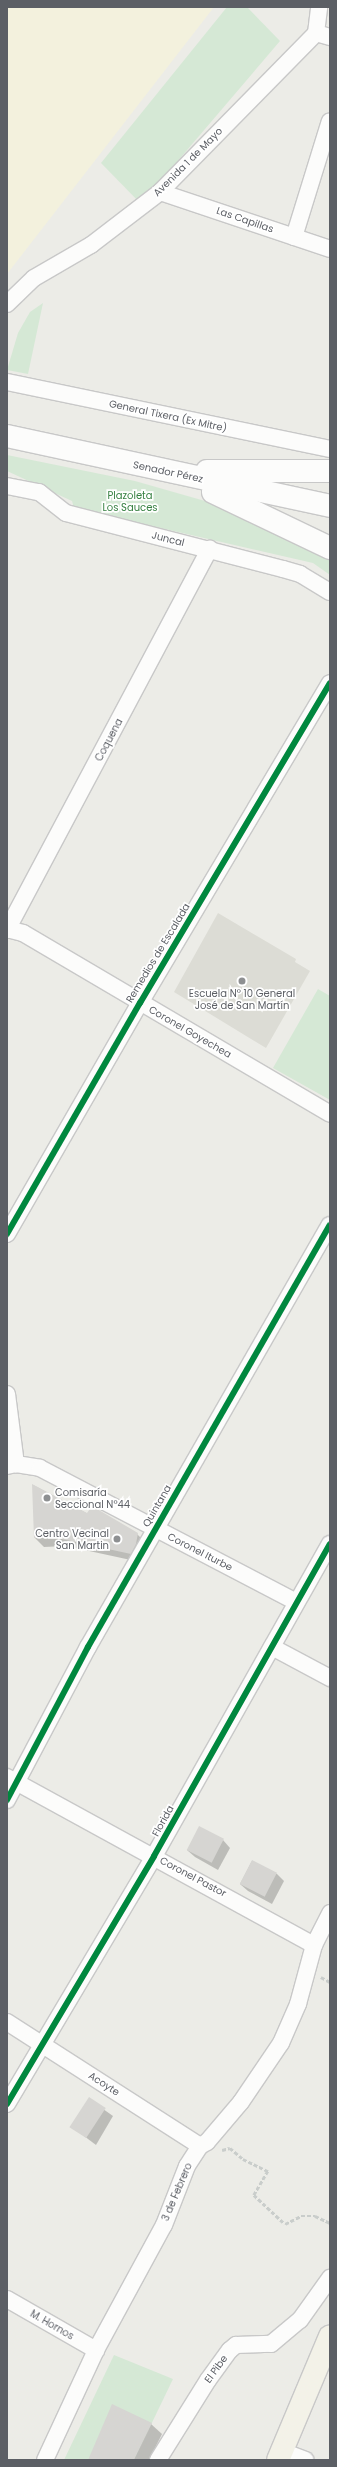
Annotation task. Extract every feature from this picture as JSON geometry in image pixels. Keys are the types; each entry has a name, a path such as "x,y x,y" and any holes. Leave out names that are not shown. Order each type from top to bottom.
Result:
{"main road":[{"name":"Senador Pérez","path":"7,436 160,471 330,506"},
{"path":"160,471 330,471"},
{"path":"160,471 232,499 330,548"},
{"path":"280,2455 330,2336"}],"street":[{"name":"Avenida 1 de Mayo","path":"7,304 34,278 91,245 160,192 323,35 319,7"},
{"path":"294,237 330,121"},
{"name":"Las Capillas","path":"160,192 330,249"},
{"name":"General Tixera (Ex Mitre)","path":"7,382 330,449"},
{"name":"Juncal","path":"7,486 39,492 66,513 300,574 330,592"},
{"name":"Coquena","path":"7,930 210,550"},
{"name":"Remedios de Escalada","path":"7,1234 140,1003 330,683"},
{"name":"Coronel Goyechea","path":"7,930 23,933 330,1114"},
{"name":"Quintana","path":"7,1800 12,1780 330,1224"},
{"path":"7,1394 11,1465"},
{"name":"Coronel Iturbe","path":"11,1465 40,1468 296,1602"},
{"name":"Florida","path":"7,2104 154,1856 330,1544"},
{"path":"272,1647 330,1678"},
{"name":"Coronel Pastor","path":"12,1780 154,1856 314,1945"},
{"name":"3 de Febrero","path":"45,2460 96,2350 164,2226 186,2166 200,2146 207,2142 241,2102 281,2044 298,2004 314,1945 330,1913"},
{"name":"Acoyte","path":"7,2022 200,2146"},
{"name":"El Pibe","path":"158,2460 208,2380 230,2350 236,2345 271,2344 300,2320 330,2278"},
{"name":"M. Hornos","path":"7,2299 96,2350"},
{"path":"280,2455 305,2460"}],"path":[{"path":"216,2151 230,2148 243,2159 268,2171 254,2195 285,2224 301,2216 315,2216 330,2223"}],"shaded area":[{"name":"Escuela N° 10 General José de San Martín","path":"218,913 296,959 295,962 310,971 266,1048 174,992"}],"green space":[{"path":"227,7 247,7 280,41 141,204 101,163"},
{"path":"43,303 28,374 7,370 18,333 30,312"},
{"name":"Plazoleta Los Sauces","path":"7,455 135,481 219,505 330,552 330,575 313,563 74,508 72,501 7,471"},
{"path":"318,989 330,996 330,1100 273,1068"},
{"path":"114,2355 173,2379 134,2460 64,2460"}],"sand":[{"path":"7,7 214,7 7,274"}],"building":[{"path":"32,1484 87,1513 92,1506 138,1533 136,1544 131,1554 57,1538 34,1538"},
{"path":"199,1826 224,1839 212,1863 187,1850"},
{"path":"252,1860 277,1873 265,1897 240,1884"},
{"path":"89,2097 106,2108 86,2138 69,2127"},
{"path":"112,2404 152,2423 134,2460 88,2460"}],"cycle path":[{"path":"7,1234 140,1003 330,683"},
{"path":"7,1800 88,1647 330,1225"},
{"path":"7,2104 154,1856 330,1544"}],"place":[{"name":"Escuela N° 10 General José de San Martín","path":"242,981"},
{"name":"Comisaría Seccional N°44","path":"47,1498"},
{"name":"Centro Vecinal San Martin","path":"117,1539"}]}
